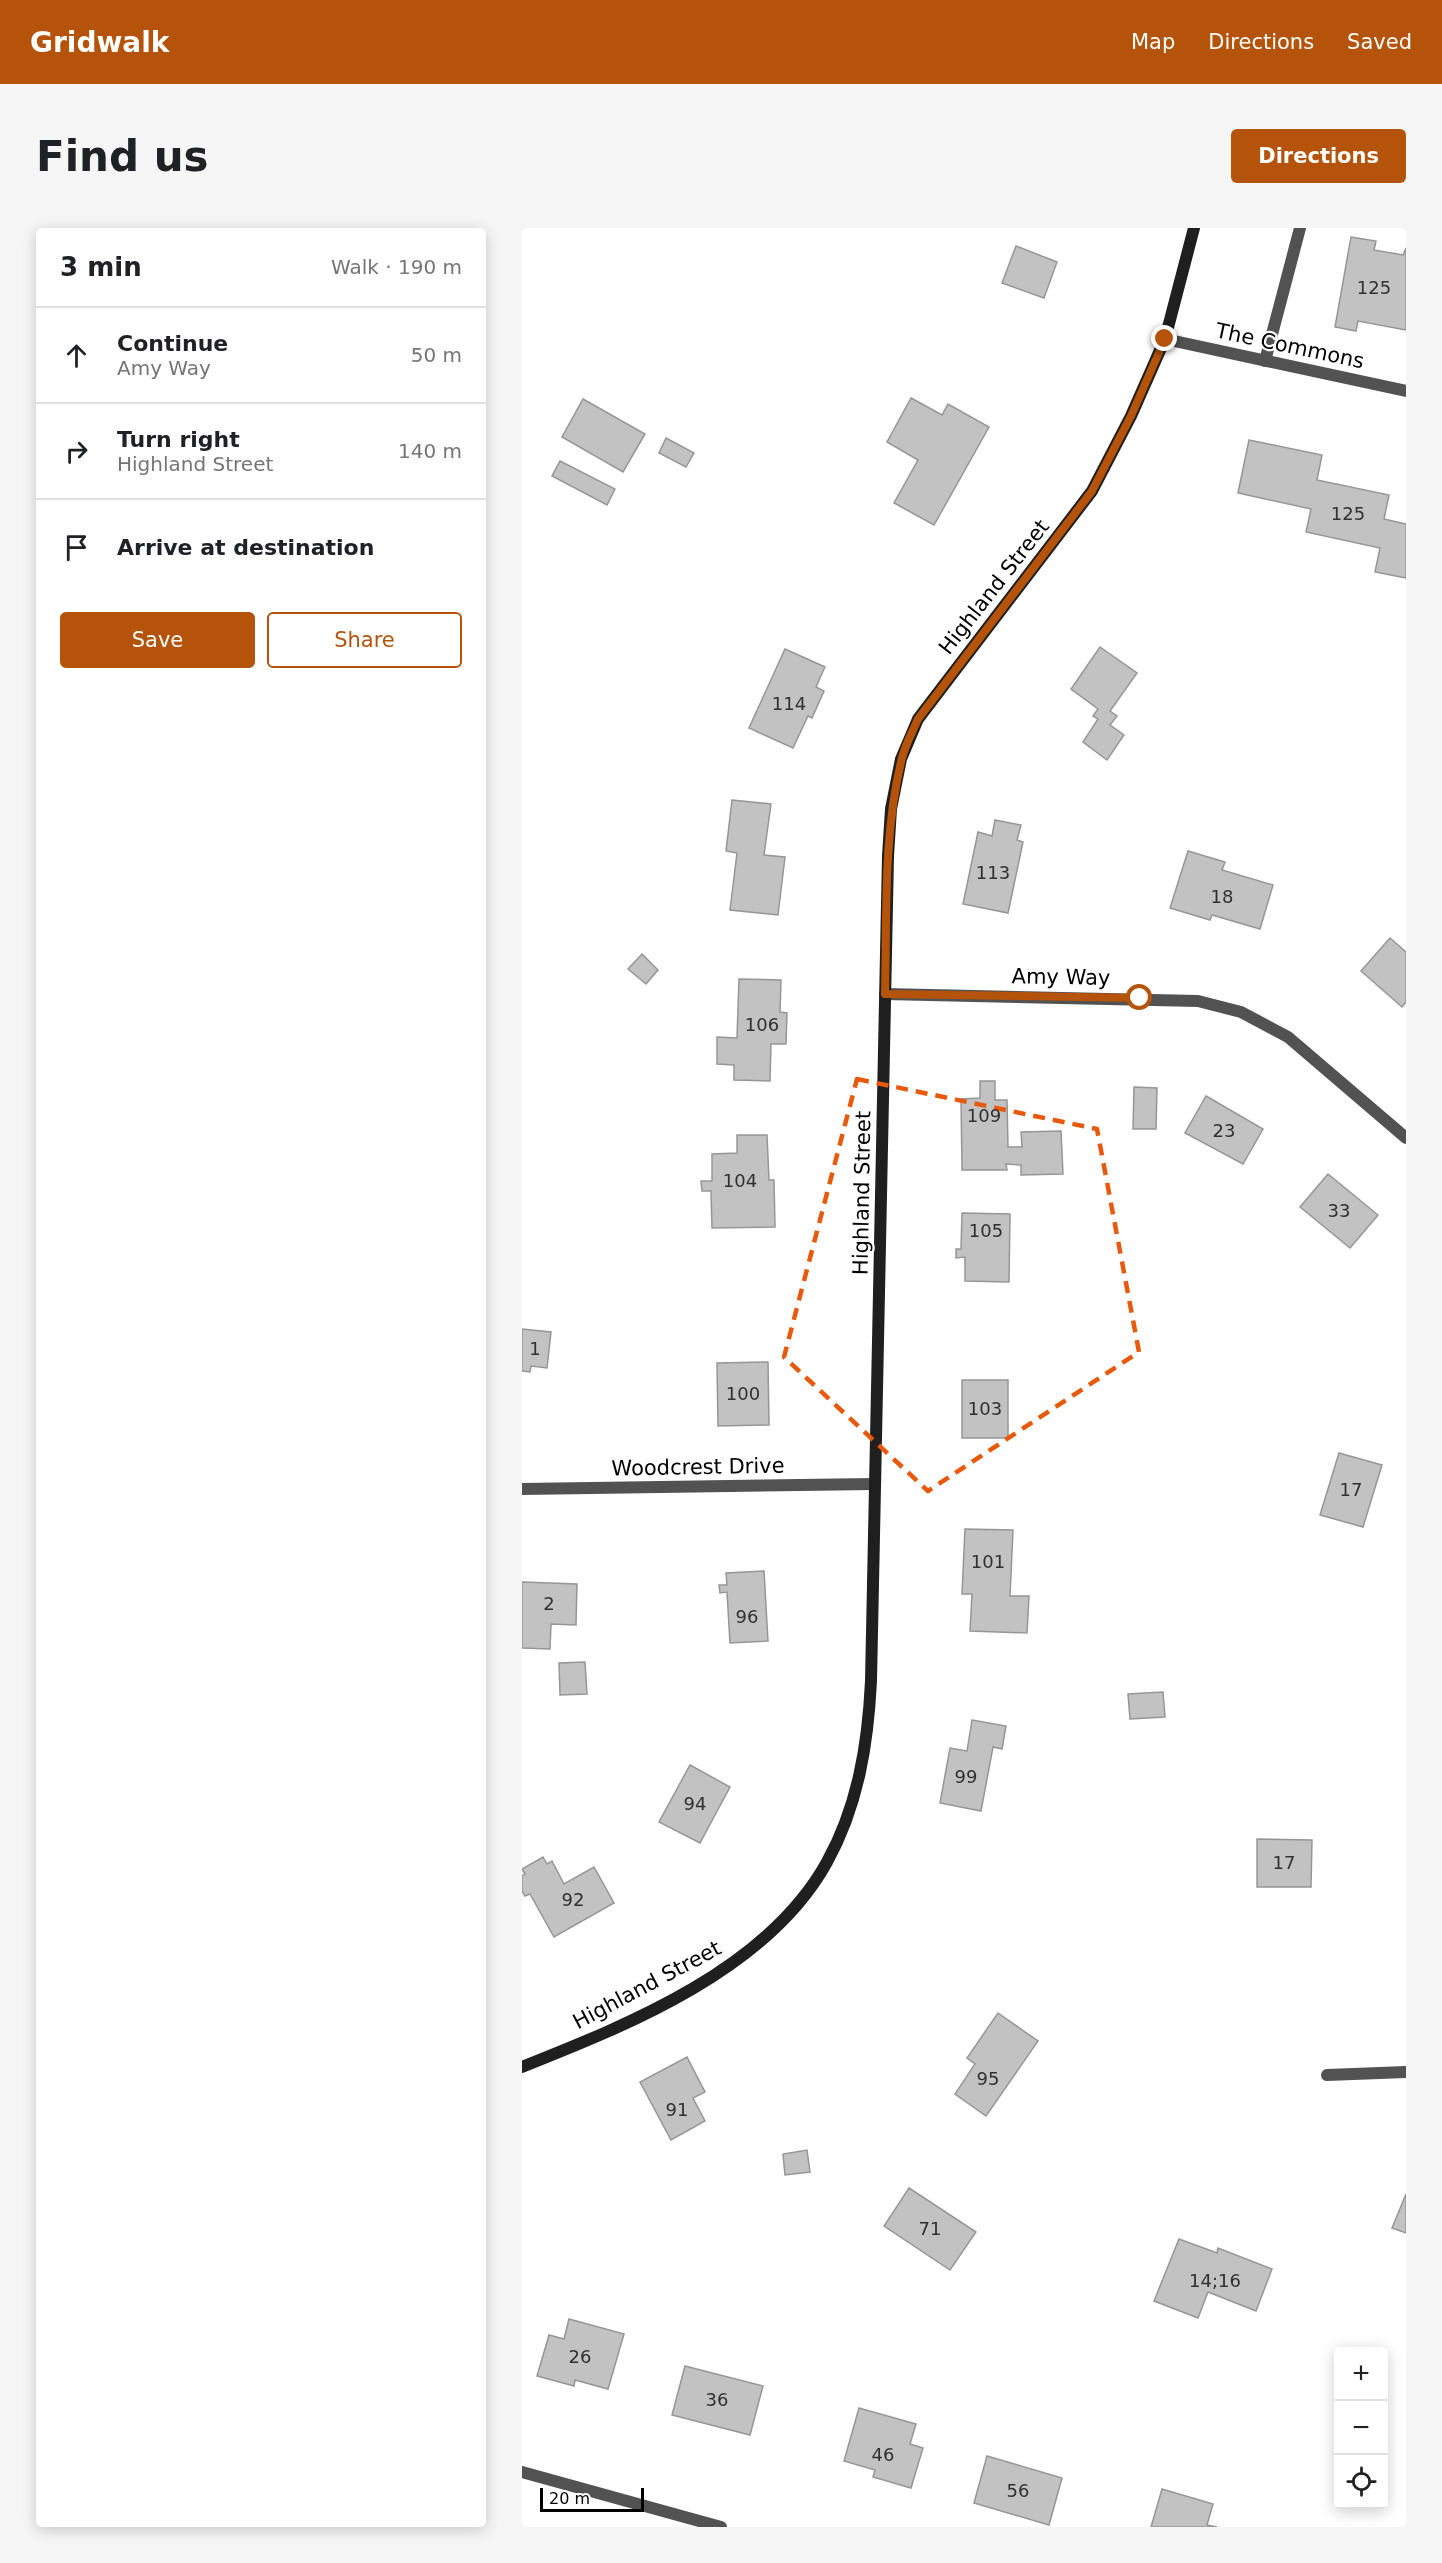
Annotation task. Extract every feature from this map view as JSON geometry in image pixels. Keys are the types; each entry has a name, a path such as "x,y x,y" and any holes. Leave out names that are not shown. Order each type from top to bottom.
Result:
{"street":[{"name":"Highland Street","path":"522,2067 636,2017 699,1984 771,1933 801,1899 827,1862 846,1818 861,1772 869,1726 891,809 901,759 918,719 1092,491 1131,416 1165,339 1194,228"},
{"path":"1264,361 1300,228"},
{"name":"The Commons","path":"1165,339 1406,391"},
{"name":"Amy Way","path":"885,994 1198,1001 1241,1012 1288,1037 1406,1138"},
{"name":"Woodcrest Drive","path":"522,1490 875,1484"},
{"path":"1327,2074 1406,2072"},
{"path":"522,2472 721,2527"}],"highlighted area":[{"path":"857,1079 1097,1129 1139,1352 928,1491 784,1357"}],"building":[{"path":"1351,237 1376,241 1374,250 1403,255 1406,248 1406,330 1358,321 1356,331 1335,327"},
{"path":"1016,246 1057,262 1044,298 1002,283"},
{"path":"911,398 942,415 948,404 989,427 934,525 894,503 918,460 887,442"},
{"path":"583,399 645,434 623,472 562,437"},
{"path":"666,438 694,453 686,467 659,453"},
{"path":"1249,440 1322,455 1317,480 1389,495 1384,519 1406,524 1406,578 1375,572 1380,548 1306,532 1311,509 1238,493"},
{"path":"560,461 615,489 607,505 552,476"},
{"path":"1100,647 1137,673 1110,711 1117,716 1110,725 1124,735 1107,760 1083,742 1098,719 1093,716 1098,709 1071,689"},
{"path":"785,649 825,667 816,687 824,691 812,718 808,716 793,748 749,728"},
{"path":"732,800 771,804 764,855 785,857 778,915 730,910 737,853 726,851"},
{"path":"995,820 1021,825 1017,840 1023,842 1008,913 963,904 978,832 992,836"},
{"path":"1188,851 1225,862 1222,870 1273,885 1260,929 1212,915 1210,920 1170,908"},
{"path":"1390,938 1406,952 1406,1002 1402,1007 1361,971"},
{"path":"642,954 658,970 646,984 628,969"},
{"path":"739,979 781,980 780,1012 787,1013 786,1044 771,1044 770,1081 734,1080 734,1065 717,1064 717,1037 737,1038"},
{"path":"980,1081 995,1081 995,1100 1007,1100 1008,1147 1022,1147 1021,1132 1061,1131 1063,1174 1021,1175 1021,1165 1006,1164 1007,1170 962,1170 961,1099 980,1098"},
{"path":"1134,1087 1157,1088 1156,1129 1133,1129"},
{"path":"1206,1096 1263,1129 1243,1164 1185,1133"},
{"path":"737,1135 767,1135 769,1180 774,1180 775,1227 712,1228 711,1191 702,1191 701,1181 712,1181 712,1154 737,1153"},
{"path":"1328,1174 1378,1215 1350,1248 1300,1207"},
{"path":"962,1213 1010,1214 1009,1282 965,1281 965,1257 956,1258 956,1249 961,1249"},
{"path":"522,1329 551,1332 547,1368 531,1366 530,1372 522,1371"},
{"path":"768,1362 769,1425 718,1426 717,1363"},
{"path":"962,1380 1008,1380 1008,1438 962,1438"},
{"path":"1339,1453 1382,1465 1363,1527 1320,1515"},
{"path":"965,1529 1013,1530 1010,1596 1029,1596 1027,1633 970,1631 972,1594 962,1594"},
{"path":"764,1571 768,1641 730,1643 727,1592 720,1593 719,1585 727,1585 726,1573"},
{"path":"522,1582 577,1584 576,1625 551,1624 550,1649 522,1648"},
{"path":"585,1662 587,1694 560,1695 559,1663"},
{"path":"1163,1692 1165,1717 1130,1719 1128,1694"},
{"path":"972,1720 1006,1726 1002,1749 993,1747 981,1811 940,1803 950,1748 967,1751"},
{"path":"690,1765 730,1787 700,1843 659,1822"},
{"path":"1257,1839 1312,1840 1311,1887 1257,1887"},
{"path":"543,1857 547,1864 552,1861 564,1884 594,1867 614,1903 554,1937 530,1894 525,1896 522,1891 522,1876 525,1874 522,1869"},
{"path":"998,2013 1038,2041 986,2116 955,2094 975,2064 967,2058"},
{"path":"687,2057 705,2092 693,2098 705,2121 671,2140 640,2082"},
{"path":"807,2150 810,2172 785,2175 783,2154"},
{"path":"909,2188 976,2232 950,2270 884,2226"},
{"path":"1406,2194 1406,2233 1392,2228"},
{"path":"1179,2239 1217,2253 1218,2248 1272,2269 1256,2311 1208,2292 1198,2318 1154,2301"},
{"path":"569,2319 624,2334 608,2389 575,2380 574,2386 537,2376 549,2335 564,2339"},
{"path":"685,2366 763,2386 750,2435 672,2415"},
{"path":"859,2408 916,2424 910,2444 923,2448 911,2488 873,2477 875,2470 844,2461"},
{"path":"987,2456 1062,2478 1049,2525 974,2503"},
{"path":"1162,2489 1213,2504 1207,2525 1217,2527 1151,2527"}],"route":[{"path":"1140,998 885,994 888,856 891,809 901,759 918,719 1092,491 1131,416 1165,339"}]}
